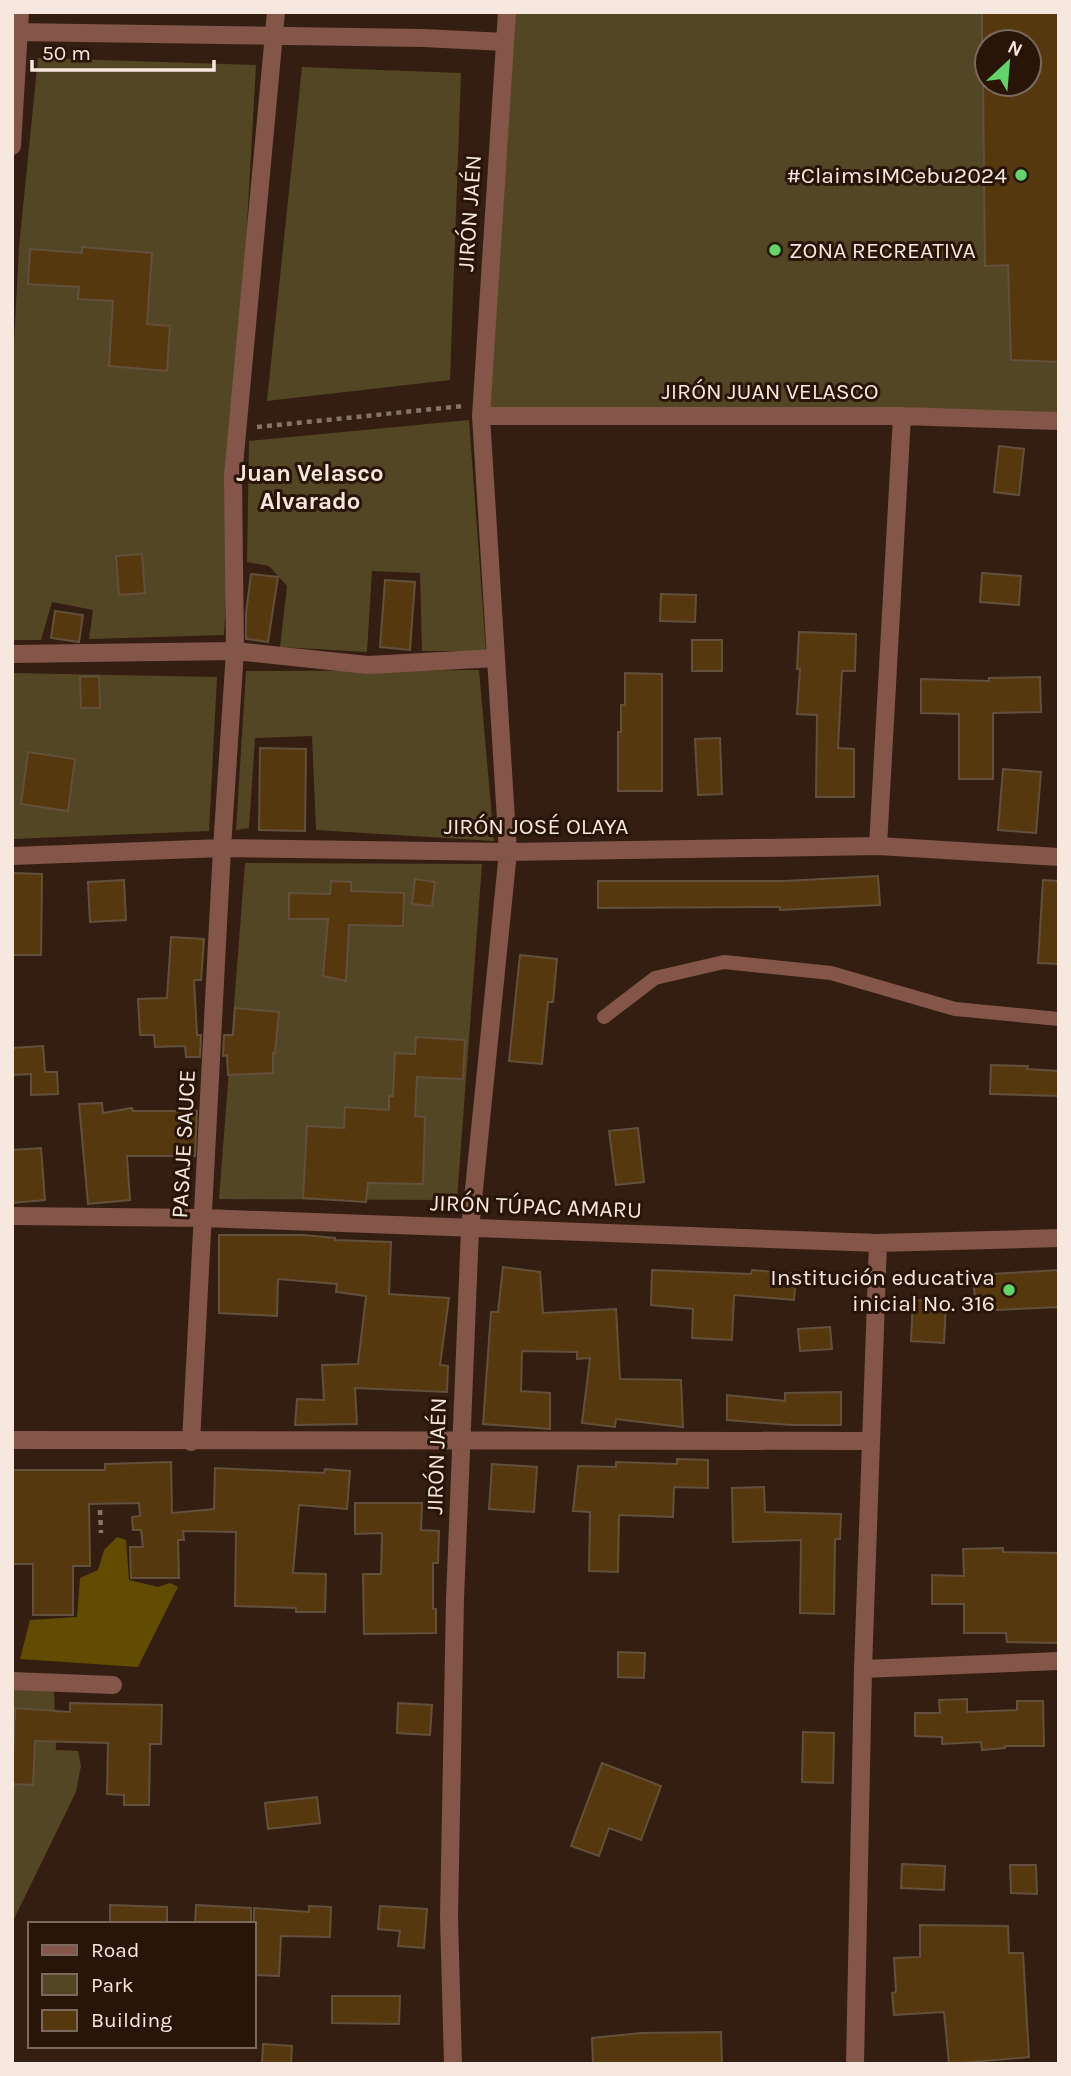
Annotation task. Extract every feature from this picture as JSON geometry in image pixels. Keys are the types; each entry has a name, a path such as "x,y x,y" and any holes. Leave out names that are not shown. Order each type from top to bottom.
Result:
{"street":[{"path":"12,146 16,32 20,12"},
{"path":"275,35 276,12"},
{"name":"JIRÓN JAÉN","path":"453,2064 449,1917 455,1599 470,1228 508,852 481,410 507,12"},
{"path":"16,32 423,38 505,42"},
{"name":"PASAJE SAUCE","path":"191,1442 235,651 233,476 275,35"},
{"name":"JIRÓN JUAN VELASCO","path":"481,410 1059,421"},
{"path":"878,846 902,416"},
{"path":"12,654 235,651 368,665 496,658"},
{"name":"JIRÓN JOSÉ OLAYA","path":"12,856 222,848 508,852 878,846 1059,857"},
{"name":"JIRÓN TÚPAC AMARU","path":"12,1216 204,1218 878,1243 1059,1238"},
{"path":"855,2064 863,1670 878,1243"},
{"path":"12,1440 871,1441"},
{"path":"863,1670 1059,1661"},
{"path":"12,1681 113,1685"}],"lane":[{"path":"604,1017 655,978 724,962 831,973 955,1009 1059,1019"}],"path":[{"path":"238,429 481,410"},
{"path":"100,1510 102,1533"}],"green space":[{"name":"ZONA RECREATIVA","path":"507,12 1059,12 1059,423 481,416"},
{"path":"38,58 256,65 224,635 89,639 93,610 52,602 41,640 12,640 12,381 19,247"},
{"path":"302,67 461,73 450,380 267,401"},
{"path":"469,420 486,651 422,651 420,573 372,571 367,652 280,647 287,586 269,566 247,562 249,441"},
{"path":"479,670 494,841 316,830 312,736 255,738 249,828 236,830 246,671"},
{"path":"12,673 217,677 209,831 12,839"},
{"path":"245,863 482,864 457,1200 219,1199"},
{"path":"12,1687 54,1688 56,1750 78,1751 81,1766 76,1792 12,1923"}],"shaded area":[{"path":"117,1537 126,1540 129,1580 158,1587 170,1583 178,1587 138,1667 20,1659 30,1620 77,1617 80,1578 98,1570 104,1550"}],"building":[{"name":"#ClaimsIMCebu2024","path":"982,12 1059,12 1059,362 1011,360 1008,265 985,266 983,98 1043,98 1043,28 982,28"},
{"path":"82,247 152,253 147,324 170,326 167,371 109,366 113,301 78,299 79,287 28,284 30,249 82,253"},
{"path":"999,446 1024,449 1019,495 994,492"},
{"path":"142,554 145,593 119,595 116,556"},
{"path":"982,573 1021,576 1019,605 980,602"},
{"path":"251,574 278,577 268,642 246,639"},
{"path":"385,580 415,582 410,650 380,647"},
{"path":"661,594 696,595 695,622 660,621"},
{"path":"55,611 83,615 79,642 51,638"},
{"path":"799,632 856,634 855,671 842,671 838,748 854,749 854,797 816,797 817,715 797,714"},
{"path":"692,640 722,640 722,671 692,671"},
{"path":"625,673 662,674 662,791 618,791 618,732 621,732 621,705 625,705"},
{"path":"99,676 100,708 81,708 80,677"},
{"path":"1040,677 1041,712 993,713 993,779 959,779 959,714 921,713 921,679 989,681 989,678"},
{"path":"720,738 722,794 698,795 695,739"},
{"path":"260,748 306,749 305,831 259,830"},
{"path":"28,752 75,759 68,811 21,804"},
{"path":"1003,769 1041,772 1036,833 998,830"},
{"path":"12,873 42,874 41,955 12,955"},
{"path":"878,876 880,905 780,910 780,907 598,908 598,881 784,881"},
{"path":"415,879 435,882 432,906 412,904"},
{"path":"124,880 126,920 90,922 88,882"},
{"path":"1043,880 1059,881 1059,964 1038,963"},
{"path":"331,881 351,882 351,891 404,893 403,926 349,925 346,981 323,976 328,919 289,919 289,893 330,894"},
{"path":"171,937 204,939 201,980 194,980 197,1035 201,1035 200,1057 186,1057 185,1046 155,1047 154,1035 140,1035 138,999 167,998"},
{"path":"520,955 557,959 553,1002 548,1002 542,1064 509,1061"},
{"path":"235,1008 279,1012 273,1073 228,1075 227,1055 223,1056 224,1035 233,1035"},
{"path":"416,1037 465,1040 463,1079 417,1077 415,1116 425,1117 423,1184 368,1183 366,1202 303,1198 307,1126 344,1128 345,1107 389,1110 389,1096 393,1096 395,1053 415,1054"},
{"path":"43,1046 45,1072 57,1072 58,1094 31,1095 31,1074 12,1075 12,1048"},
{"path":"991,1065 1028,1066 1027,1069 1059,1071 1059,1096 990,1094"},
{"path":"102,1103 103,1113 132,1108 133,1111 197,1111 195,1156 127,1156 130,1200 88,1204 79,1104"},
{"path":"638,1128 644,1182 616,1185 609,1131"},
{"path":"41,1148 45,1200 12,1203 12,1150"},
{"path":"219,1235 303,1235 335,1240 391,1242 389,1294 449,1298 440,1365 448,1366 447,1392 355,1388 357,1424 295,1425 297,1399 324,1400 322,1365 358,1364 366,1296 336,1292 337,1284 278,1279 277,1316 219,1313"},
{"path":"503,1267 540,1272 543,1313 616,1309 620,1379 681,1380 683,1427 616,1419 615,1427 582,1423 590,1358 577,1359 577,1352 522,1351 521,1391 550,1393 550,1429 483,1424 491,1312 498,1312"},
{"path":"652,1270 751,1274 752,1270 796,1274 794,1300 734,1295 732,1340 692,1338 693,1309 651,1305"},
{"path":"1059,1270 1059,1307 976,1311 973,1275"},
{"path":"913,1300 946,1302 944,1343 911,1341"},
{"path":"830,1327 832,1349 800,1351 798,1329"},
{"path":"841,1392 841,1425 791,1425 727,1420 727,1395 785,1401 785,1393"},
{"path":"677,1459 708,1460 708,1488 674,1487 673,1517 619,1515 618,1572 589,1571 590,1512 573,1511 578,1466 616,1467 616,1462 677,1464"},
{"path":"171,1462 172,1513 214,1509 215,1468 324,1473 325,1469 350,1471 347,1509 299,1505 293,1573 326,1574 325,1612 235,1606 236,1532 183,1531 184,1540 178,1540 179,1578 131,1578 130,1547 143,1547 141,1530 133,1530 132,1517 140,1516 139,1503 89,1504 90,1566 73,1566 73,1615 33,1615 33,1564 12,1564 12,1470 105,1470 105,1464"},
{"path":"492,1464 537,1467 534,1512 489,1509"},
{"path":"764,1487 765,1512 841,1514 840,1539 835,1539 834,1614 800,1613 801,1540 733,1542 732,1488"},
{"path":"355,1503 422,1503 421,1530 439,1531 438,1563 433,1563 436,1633 364,1634 363,1574 381,1574 382,1533 355,1534"},
{"path":"1003,1548 1003,1552 1059,1553 1059,1643 1007,1642 1006,1633 964,1633 964,1604 932,1604 932,1575 964,1576 963,1549"},
{"path":"618,1652 645,1653 644,1678 618,1677"},
{"path":"967,1699 967,1712 1017,1710 1017,1701 1043,1701 1044,1746 1005,1746 982,1750 981,1742 942,1744 942,1737 915,1736 915,1713 940,1713 939,1700"},
{"path":"70,1703 162,1705 161,1744 150,1744 149,1805 124,1805 124,1795 107,1794 108,1743 35,1741 33,1785 12,1784 15,1708 70,1712"},
{"path":"398,1703 432,1705 430,1735 397,1733"},
{"path":"803,1732 834,1733 833,1783 802,1782"},
{"path":"602,1763 661,1786 641,1840 609,1828 599,1856 571,1846"},
{"path":"317,1797 320,1823 268,1829 265,1803"},
{"path":"902,1864 945,1866 944,1890 901,1888"},
{"path":"1010,1865 1036,1865 1037,1894 1011,1893"},
{"path":"110,1905 167,1907 167,1922 110,1922"},
{"path":"196,1905 251,1908 251,1922 195,1922"},
{"path":"309,1906 331,1907 330,1937 281,1936 279,1976 256,1975 254,1908 309,1912"},
{"path":"380,1906 427,1909 424,1948 398,1946 400,1931 378,1929"},
{"path":"920,1925 1008,1926 1009,1953 1023,1953 1029,2057 949,2064 944,2012 894,2015 894,1958 920,1957"},
{"path":"332,1996 400,1996 399,2024 332,2023"},
{"path":"721,2032 722,2064 593,2064 592,2038 641,2033"},
{"path":"263,2044 292,2046 291,2064 262,2064"}],"place":[{"name":"#ClaimsIMCebu2024","path":"1021,175"},
{"name":"ZONA RECREATIVA","path":"775,250"},
{"name":"Institución educativa inicial No. 316","path":"1009,1290"}],"district":[{"name":"Juan Velasco Alvarado","path":"310,487"}]}
